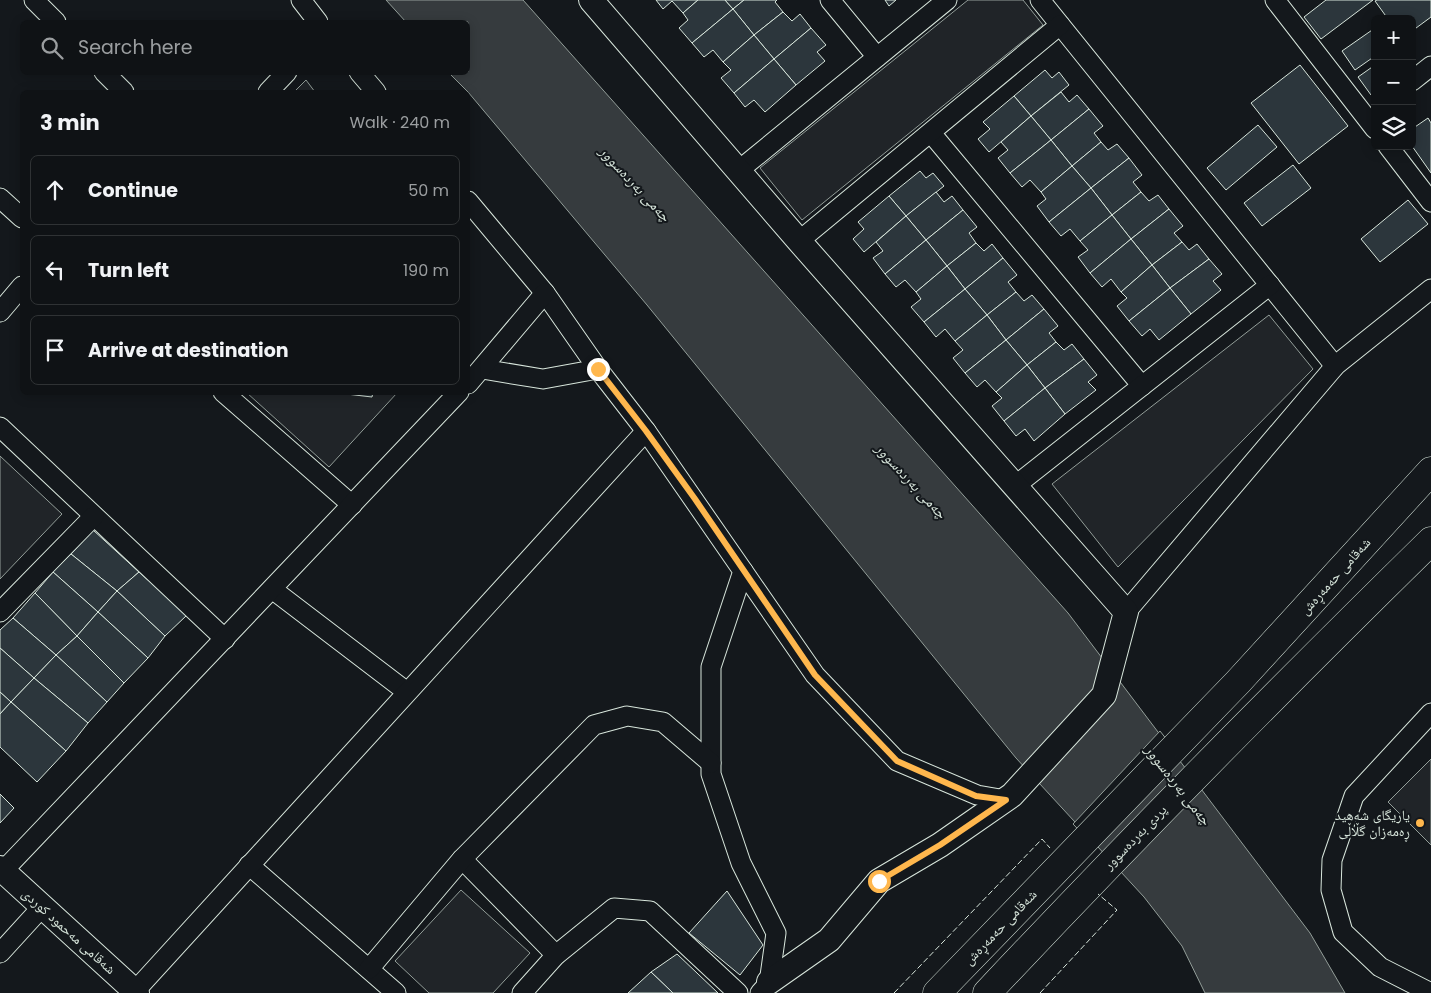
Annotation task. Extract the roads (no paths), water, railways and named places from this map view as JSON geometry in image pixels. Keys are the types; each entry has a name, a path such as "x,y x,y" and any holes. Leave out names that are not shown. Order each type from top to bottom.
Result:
{"highway":[{"name":"شەقامی حەمەڕەش","path":"937,993 1238,682 1431,471"},
{"name":"پردی بەردەسوور","path":"987,993 1089,884 1265,704 1431,541"}],"street":[{"path":"34,0 54,20"},
{"path":"301,0 316,20"},
{"path":"591,0 799,241 1126,612"},
{"path":"830,0 877,57"},
{"path":"738,170 947,0"},
{"path":"1040,0 1336,366"},
{"path":"1275,0 1371,118"},
{"path":"799,241 1060,25"},
{"path":"1416,78 1431,66"},
{"path":"107,75 122,90"},
{"path":"270,90 284,75"},
{"path":"362,75 374,90"},
{"path":"931,133 1142,386"},
{"path":"1391,150 1431,202"},
{"path":"0,198 20,216"},
{"path":"470,203 545,293 598,369 646,431 815,675 897,761 976,796 1006,800"},
{"path":"1016,486 1270,285"},
{"path":"0,312 20,288"},
{"path":"765,987 829,940 879,881 940,845 1006,800 1104,694 1126,612 1336,366 1431,290"},
{"path":"470,382 545,293"},
{"path":"482,368 543,379 598,369"},
{"path":"226,395 352,505"},
{"path":"1,870 225,639 456,395"},
{"path":"0,427 225,639"},
{"path":"136,992 249,865 646,431"},
{"path":"0,612 94,516"},
{"path":"743,571 712,667 711,774 741,863 776,933 765,987"},
{"path":"272,589 407,692"},
{"path":"1431,713 1354,796 1332,860 1331,890 1343,932 1380,967 1431,993"},
{"path":"369,969 462,860 594,725 627,716 663,722 711,763"},
{"path":"462,860 556,955"},
{"path":"249,865 396,993"},
{"name":"شەقامی مەحمود کوردی","path":"1,870 136,992"},
{"path":"0,953 42,907"},
{"path":"522,993 556,955 614,908 650,911 738,993"}],"water":[{"name":"چەمی بەردەسوور","path":"386,0 523,0 1068,613 1310,933 1345,993 1205,993 1182,946 1144,897 1016,758 647,305 470,94 470,90 466,90 451,75 470,75 470,20 404,20"}],"place":[{"name":"یاریگای شەهید ڕەمەزان گڵاڵی","path":"1420,823"}]}
